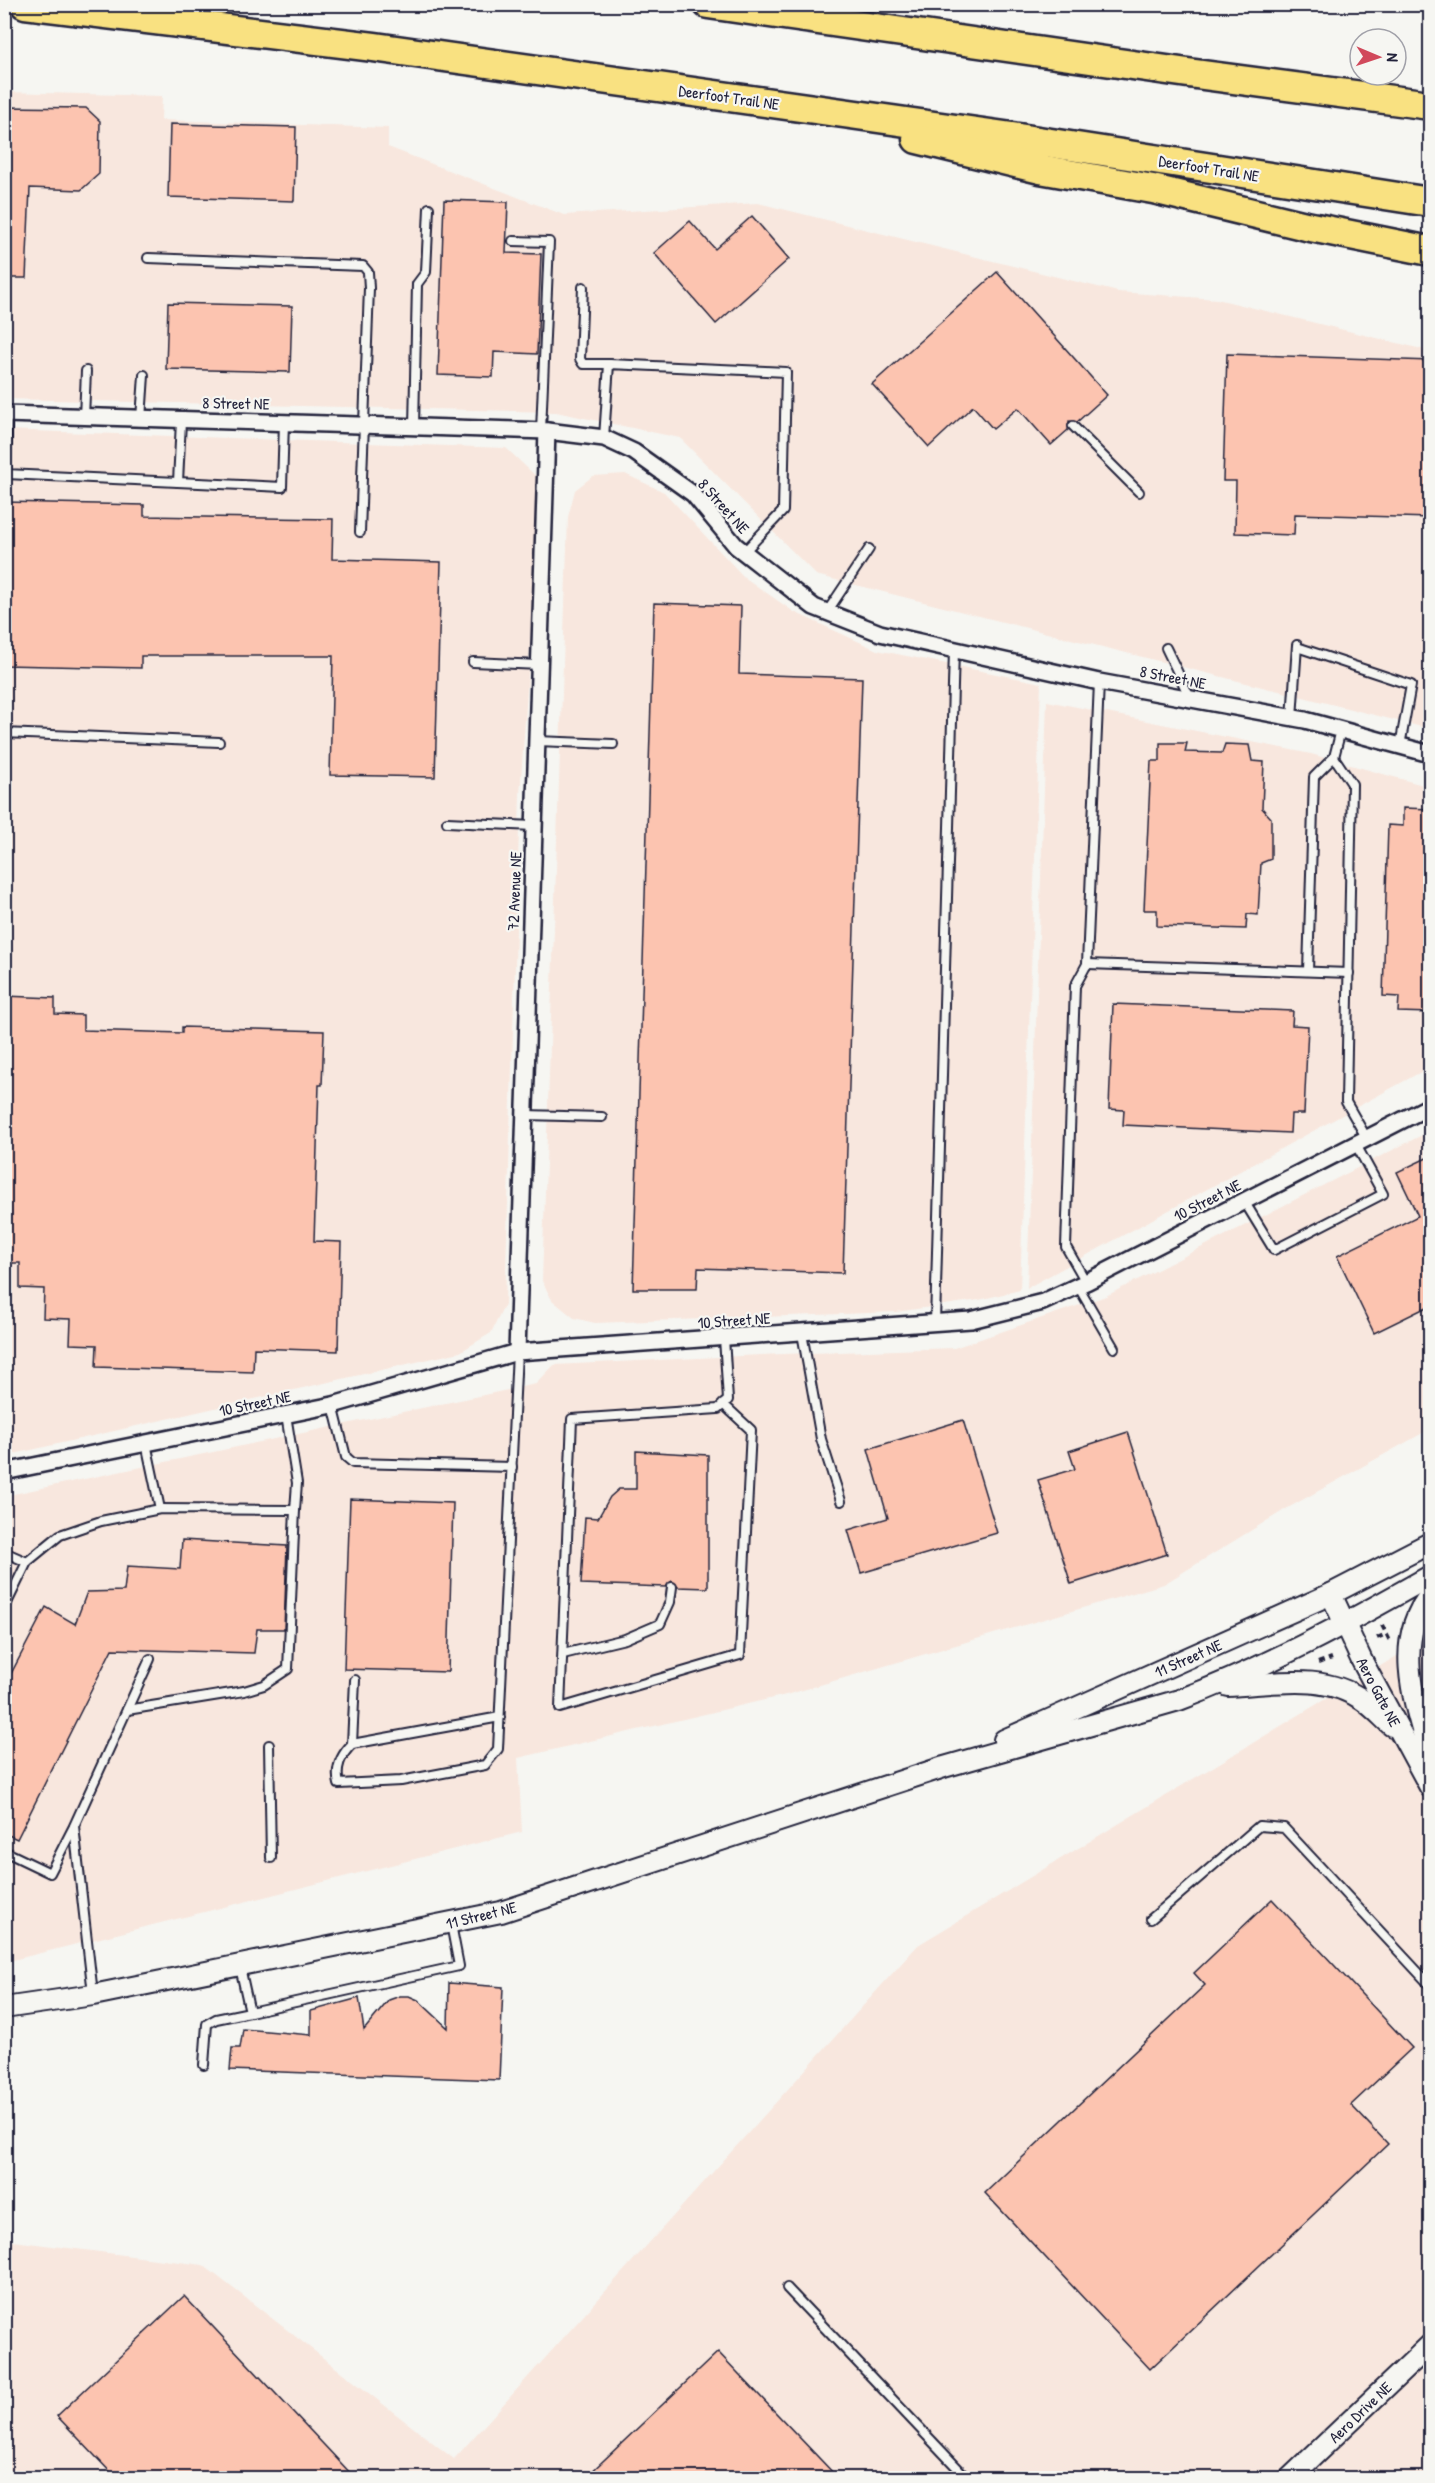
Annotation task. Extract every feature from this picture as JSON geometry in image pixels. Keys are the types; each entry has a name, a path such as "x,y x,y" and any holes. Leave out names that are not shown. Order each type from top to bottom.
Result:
{"highway":[{"name":"Deerfoot Trail NE","path":"25,4 374,47 850,114 1431,202"},
{"path":"708,4 1188,73 1431,105"},
{"path":"850,114 938,146 1040,169 1154,189 1306,226 1431,251"}],"street":[{"name":"8 Street NE","path":"6,414 544,431 604,438 634,452 693,494 736,546 814,607 880,633 1098,682 1292,718 1431,753"},
{"name":"72 Avenue NE","path":"517,1352 537,741 544,431"},
{"name":"10 Street NE","path":"4,1472 333,1405 517,1352 971,1320 1043,1302 1431,1106"},
{"name":"11 Street NE","path":"944,1767 1332,1594 1431,1543"},
{"name":"11 Street NE","path":"4,2008 93,1995 501,1912 944,1767 1076,1730 1212,1687 1344,1625 1431,1576"},
{"name":"Aero Gate NE","path":"1332,1594 1344,1625 1431,1787"},
{"path":"1431,1595 1421,1606 1409,1639 1412,1692 1431,1757"},
{"path":"1212,1687 1302,1681 1328,1685 1363,1700 1403,1736"},
{"name":"Aero Drive NE","path":"1290,2478 1431,2345"}],"lane":[{"path":"414,427 417,284 426,272 429,208"},
{"path":"513,241 549,242 544,431"},
{"path":"148,258 363,266 368,272 360,532"},
{"path":"583,287 580,359 583,364 786,372 783,511 744,552"},
{"path":"604,438 609,364"},
{"path":"84,417 86,371"},
{"path":"141,419 144,375"},
{"path":"6,414 6,474 282,487 284,422"},
{"path":"178,482 180,421"},
{"path":"1073,426 1139,492"},
{"path":"827,612 869,549"},
{"path":"1292,718 1297,645 1412,685 1400,746"},
{"path":"1166,648 1191,699"},
{"path":"935,1323 954,650"},
{"path":"473,662 539,665"},
{"path":"1098,682 1087,964 1075,986 1066,1247 1114,1348"},
{"path":"1308,971 1314,777 1334,757 1341,730"},
{"path":"4,733 219,742"},
{"path":"537,741 613,744"},
{"path":"1244,1201 1274,1250 1383,1194 1346,1102 1352,784 1334,757"},
{"path":"447,822 534,826"},
{"path":"1087,964 1349,973"},
{"path":"525,1114 602,1117"},
{"path":"802,1333 821,1439 841,1501"},
{"path":"723,1404 751,1430 740,1654 560,1708 572,1419 718,1408 723,1404 728,1400 724,1338"},
{"path":"500,1718 352,1744 342,1754 337,1773 339,1784 401,1781 485,1765 498,1749 500,1718 517,1352"},
{"path":"333,1405 346,1458 353,1463 512,1467"},
{"path":"127,1710 244,1691 264,1685 288,1669 297,1484 286,1415"},
{"path":"146,1443 160,1509"},
{"path":"4,1609 27,1562 60,1535 101,1521 160,1509 295,1510"},
{"path":"4,1552 27,1562"},
{"path":"562,1654 625,1640 660,1624 670,1602 672,1587"},
{"path":"4,1851 50,1873 74,1826 150,1659"},
{"path":"352,1744 355,1680"},
{"path":"269,1745 271,1857"},
{"path":"74,1826 93,1995"},
{"path":"1151,1919 1259,1826 1284,1827 1431,1985"},
{"path":"204,2065 207,2024 216,2019 459,1966 451,1922"},
{"path":"239,1965 250,2012"},
{"path":"787,2288 967,2478"}],"path":[{"path":"1382,1625 1393,1645"},
{"path":"1377,1638 1386,1634"},
{"path":"1318,1664 1332,1658"}],"shaded area":[{"path":"5,92 162,96 161,120 388,128 388,147 564,215 758,203 1118,292 1217,299 1430,351 1430,729 816,575 680,438 556,412 5,399"},
{"path":"5,430 506,448 541,481 520,795 505,1304 491,1333 460,1352 5,1456"},
{"path":"625,474 664,492 744,577 794,612 877,650 1041,683 1020,1290 979,1300 896,1312 595,1323 574,1318 552,1300 542,1281 568,517 575,490 593,476"},
{"path":"1047,701 1311,754 1430,787 1430,1067 1027,1288"},
{"path":"1430,1131 1430,1429 1286,1509 1164,1584 786,1695 518,1758 522,1832 5,1962 4,1496 536,1384 554,1365 954,1348 1106,1296"},
{"path":"1430,1636 1430,2478 5,2478 5,2240 203,2265 454,2459 918,1945"}],"building":[{"path":"4,107 86,108 100,121 99,174 81,190 30,188 26,278 4,278"},
{"path":"170,124 296,127 294,201 168,197"},
{"path":"444,200 508,202 506,253 541,254 537,354 494,352 493,377 438,375"},
{"path":"752,216 789,259 716,324 654,253 690,221 715,249"},
{"path":"997,272 1107,395 1077,422 1069,421 1068,430 1051,445 1018,408 993,429 973,406 929,447 872,384"},
{"path":"168,303 292,306 290,372 166,369"},
{"path":"1227,354 1431,361 1431,518 1295,514 1294,535 1235,533 1236,481 1223,481"},
{"path":"4,502 144,505 144,516 333,519 332,559 441,562 435,777 330,775 333,656 141,656 141,668 4,665"},
{"path":"654,603 741,606 739,674 862,678 843,1273 698,1268 697,1289 633,1289"},
{"path":"1160,743 1187,743 1185,752 1222,753 1225,744 1249,745 1252,761 1264,762 1262,808 1271,818 1271,859 1261,863 1258,915 1247,914 1246,929 1157,926 1157,910 1144,910 1151,761 1160,761"},
{"path":"1403,808 1431,809 1431,1013 1398,1012 1399,997 1383,996 1388,825 1403,826"},
{"path":"4,996 55,998 55,1014 83,1015 83,1030 182,1033 182,1027 324,1031 322,1085 319,1085 314,1241 341,1242 338,1351 254,1348 253,1372 96,1367 97,1345 70,1344 71,1319 43,1318 44,1289 20,1288 20,1263 4,1263"},
{"path":"1113,1004 1293,1011 1292,1025 1308,1026 1304,1114 1291,1114 1290,1133 1123,1125 1124,1110 1109,1109"},
{"path":"1431,1156 1431,1305 1374,1333 1337,1256 1418,1216 1397,1172"},
{"path":"963,1420 997,1533 861,1573 848,1530 888,1518 868,1449"},
{"path":"1128,1432 1167,1554 1071,1584 1038,1480 1075,1469 1069,1451"},
{"path":"636,1451 708,1455 708,1588 678,1587 672,1581 666,1587 581,1584 585,1517 598,1518 610,1497 619,1489 636,1489"},
{"path":"350,1499 453,1503 448,1672 344,1669"},
{"path":"182,1540 287,1546 284,1629 257,1629 254,1653 112,1649 17,1839 4,1833 4,1687 46,1607 75,1624 87,1592 124,1591 127,1566 180,1569"},
{"path":"1272,1899 1412,2048 1351,2105 1388,2144 1150,2369 985,2193 1205,1985 1194,1973"},
{"path":"449,1983 503,1987 499,2080 230,2070 232,2048 240,2048 243,2029 311,2035 311,2011 359,1998 364,2030 389,2000 400,1996 409,1996 418,2000 448,2028"},
{"path":"184,2296 355,2478 116,2478 57,2416"},
{"path":"718,2352 838,2478 585,2478"}]}
